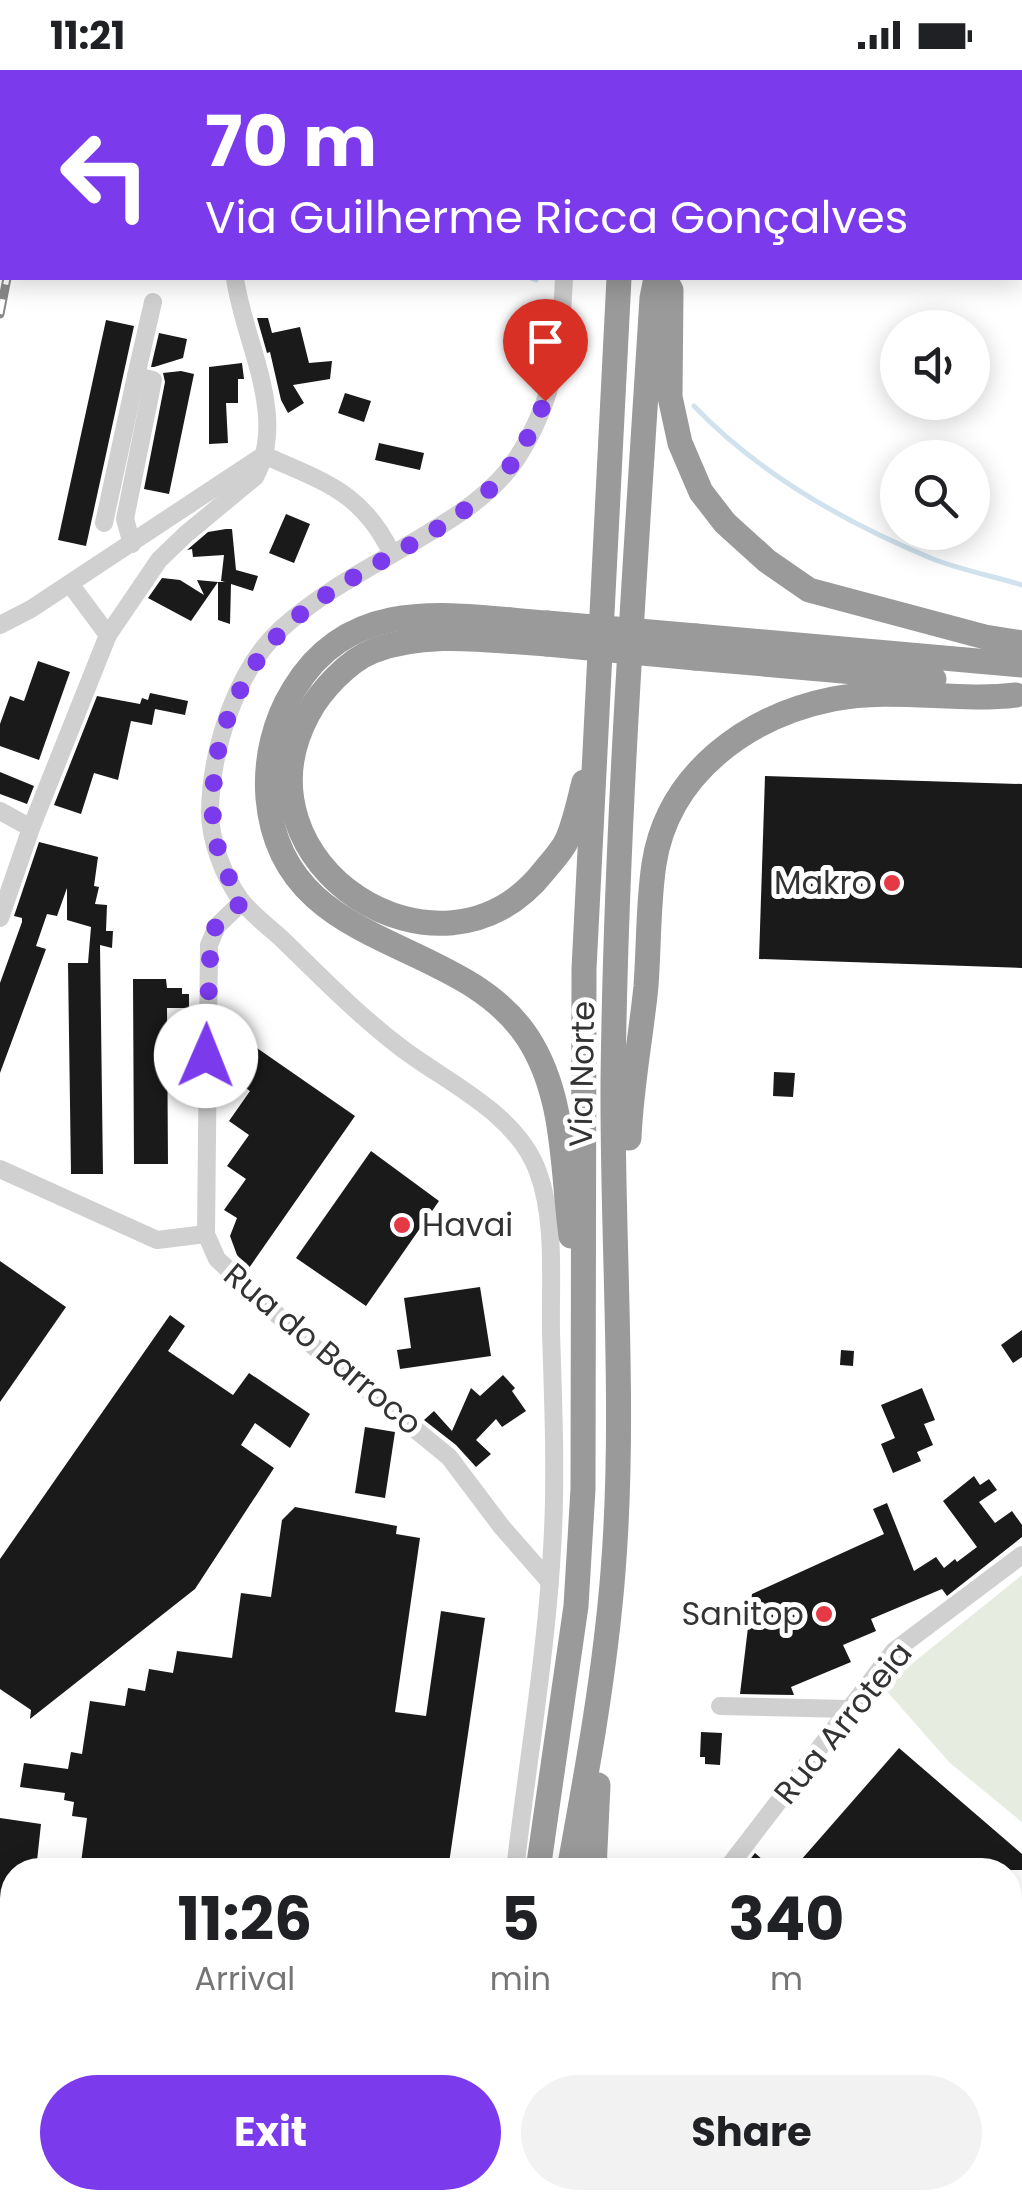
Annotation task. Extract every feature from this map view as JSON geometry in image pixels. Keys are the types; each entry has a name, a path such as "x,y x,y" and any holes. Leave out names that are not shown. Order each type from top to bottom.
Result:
{"highway":[{"name":"Via Norte","path":"540,1858 576,1606 583,1490 584,969 619,280"},
{"name":"Via Norte","path":"571,1858 600,1704 613,1570 613,1082 621,765 656,280"},
{"path":"665,280 671,290 670,397 680,443 701,492 726,523 767,561 809,590 985,637 1022,643"},
{"path":"584,1333 560,1123 544,1071 528,1038 506,1011 476,987 341,919 292,871 278,840 267,785 272,739 287,700 321,656 350,632 392,618 428,615 547,634 695,647 1022,665"},
{"path":"547,634 424,639 372,652 355,661 313,705 295,748 292,791 305,844 344,888 376,911 428,923 481,915 506,905 533,885 566,843 596,744"},
{"path":"695,647 981,683 1019,695"},
{"path":"616,1405 630,1108 642,1023 654,860 667,816 690,779 719,751 742,733 802,706 873,694 982,699 1019,695"},
{"path":"594,1858 600,1704"}],"street":[{"path":"0,918 31,828 108,634 159,560 255,477 264,455 267,427 262,382 236,280"},
{"path":"516,1858 550,1582 554,1479 550,1261 539,1174 528,1150 506,1124 350,1006 242,902 227,876 212,835 210,812 216,759 228,713 279,630 337,586 456,517 491,488 516,460 554,381 562,336 564,280"},
{"path":"104,523 154,380 136,376 153,302"},
{"path":"0,625 70,584 264,455"},
{"path":"264,455 355,501 370,516 392,554"},
{"path":"126,465 124,519 132,544"},
{"path":"70,584 108,634"},
{"path":"0,812 31,828"},
{"path":"206,1234 209,946 216,926 242,902"},
{"name":"Rua do Barroco","path":"0,1170 157,1240 206,1234 217,1260 296,1332 450,1456 501,1526 550,1582"},
{"name":"Rua Arroteia","path":"735,1858 894,1650 1022,1554"},
{"path":"720,1706 848,1709"}],"shaded area":[{"path":"1022,1575 1022,1822 950,1763 883,1687"}],"building":[{"path":"257,318 268,318 272,333 300,327 309,363 332,361 330,379 293,385 304,403 288,413 281,400"},
{"path":"106,320 134,326 86,546 58,540"},
{"path":"159,333 187,339 183,358 151,367"},
{"path":"242,363 244,379 238,379 238,403 226,403 228,443 209,444 209,367"},
{"path":"163,373 194,374 169,494 144,489 165,382"},
{"path":"345,393 371,401 364,422 338,413"},
{"path":"379,443 424,453 420,470 375,460"},
{"path":"286,514 310,524 294,563 269,553"},
{"path":"232,529 236,570 258,576 253,591 231,584 230,624 218,620 218,582 225,582 221,581 224,555 193,557 192,549 187,550 208,532"},
{"path":"162,578 180,580 204,595 197,580 218,582 191,621 148,598"},
{"path":"38,661 70,672 39,760 0,746 0,724 10,696 24,701"},
{"path":"150,693 188,701 185,715 155,709 152,725 131,721 118,780 94,773 81,814 54,805 97,696 140,704 142,698 148,700"},
{"path":"0,772 34,786 27,804 0,794"},
{"name":"Makro","path":"765,776 1022,784 1022,968 759,959"},
{"path":"39,842 98,857 95,904 107,905 106,931 113,931 112,948 100,945 103,1174 71,1174 68,963 88,963 91,927 67,920 67,888 57,916 47,914 36,946 46,949 0,1073 0,983 22,922 22,918 14,916"},
{"path":"133,979 166,979 167,988 182,988 182,994 189,994 189,1008 167,1008 168,1164 134,1164"},
{"path":"254,1046 355,1116 249,1268 237,1255 230,1236 237,1218 224,1210 246,1179 227,1166 249,1135 229,1121 250,1091 231,1078"},
{"path":"774,1072 795,1073 793,1097 773,1096"},
{"name":"Havai","path":"371,1151 439,1201 366,1306 296,1258"},
{"path":"0,1261 66,1307 0,1402"},
{"path":"480,1287 491,1356 400,1369 397,1350 411,1348 404,1298"},
{"path":"170,1315 185,1326 168,1351 233,1395 249,1373 310,1414 290,1448 255,1423 241,1445 274,1468 195,1589 30,1719 31,1710 0,1689 0,1559"},
{"path":"1022,1330 1022,1357 1013,1363 1001,1345"},
{"path":"841,1350 854,1351 853,1366 840,1365"},
{"path":"503,1375 515,1388 512,1391 526,1411 502,1427 496,1419 476,1440 491,1454 476,1467 424,1420 434,1411 452,1431 471,1388 480,1396"},
{"path":"922,1388 935,1420 924,1424 933,1445 917,1452 921,1461 893,1473 881,1444 895,1438 881,1405"},
{"path":"365,1427 395,1432 385,1498 355,1493"},
{"path":"974,1476 980,1485 989,1479 997,1490 979,1502 995,1523 1012,1511 1022,1525 1022,1537 947,1596 942,1589 871,1619 876,1631 843,1645 851,1662 791,1687 794,1695 740,1694 752,1594 884,1534 873,1509 887,1503 914,1571 936,1557 944,1568 955,1559 957,1562 977,1547 943,1501"},
{"path":"295,1507 397,1526 396,1534 420,1538 395,1712 426,1716 441,1611 485,1618 450,1858 82,1858 87,1818 72,1816 74,1802 64,1800 65,1793 20,1787 24,1763 68,1769 71,1752 82,1754 90,1701 125,1706 128,1688 145,1691 149,1669 173,1673 177,1651 232,1658 241,1593 271,1597 282,1520"},
{"path":"701,1732 722,1733 720,1765 705,1764 705,1757 700,1757"},
{"path":"899,1748 1022,1854 1022,1858 803,1858"},
{"path":"0,1818 41,1824 37,1858 0,1858"}],"waterway":[{"path":"694,406 747,454 836,513 933,559 1022,585"}],"railway":[{"path":"0,314 7,280"}],"place":[{"name":"Makro","path":"892,883"},
{"name":"Havai","path":"402,1225"},
{"name":"Sanitop","path":"824,1614"}],"route":[{"path":"206,1056 211,936 216,926 242,902 227,876 212,835 210,812 216,759 228,713 279,630 337,586 456,517 491,488 516,460 545,401"}]}
